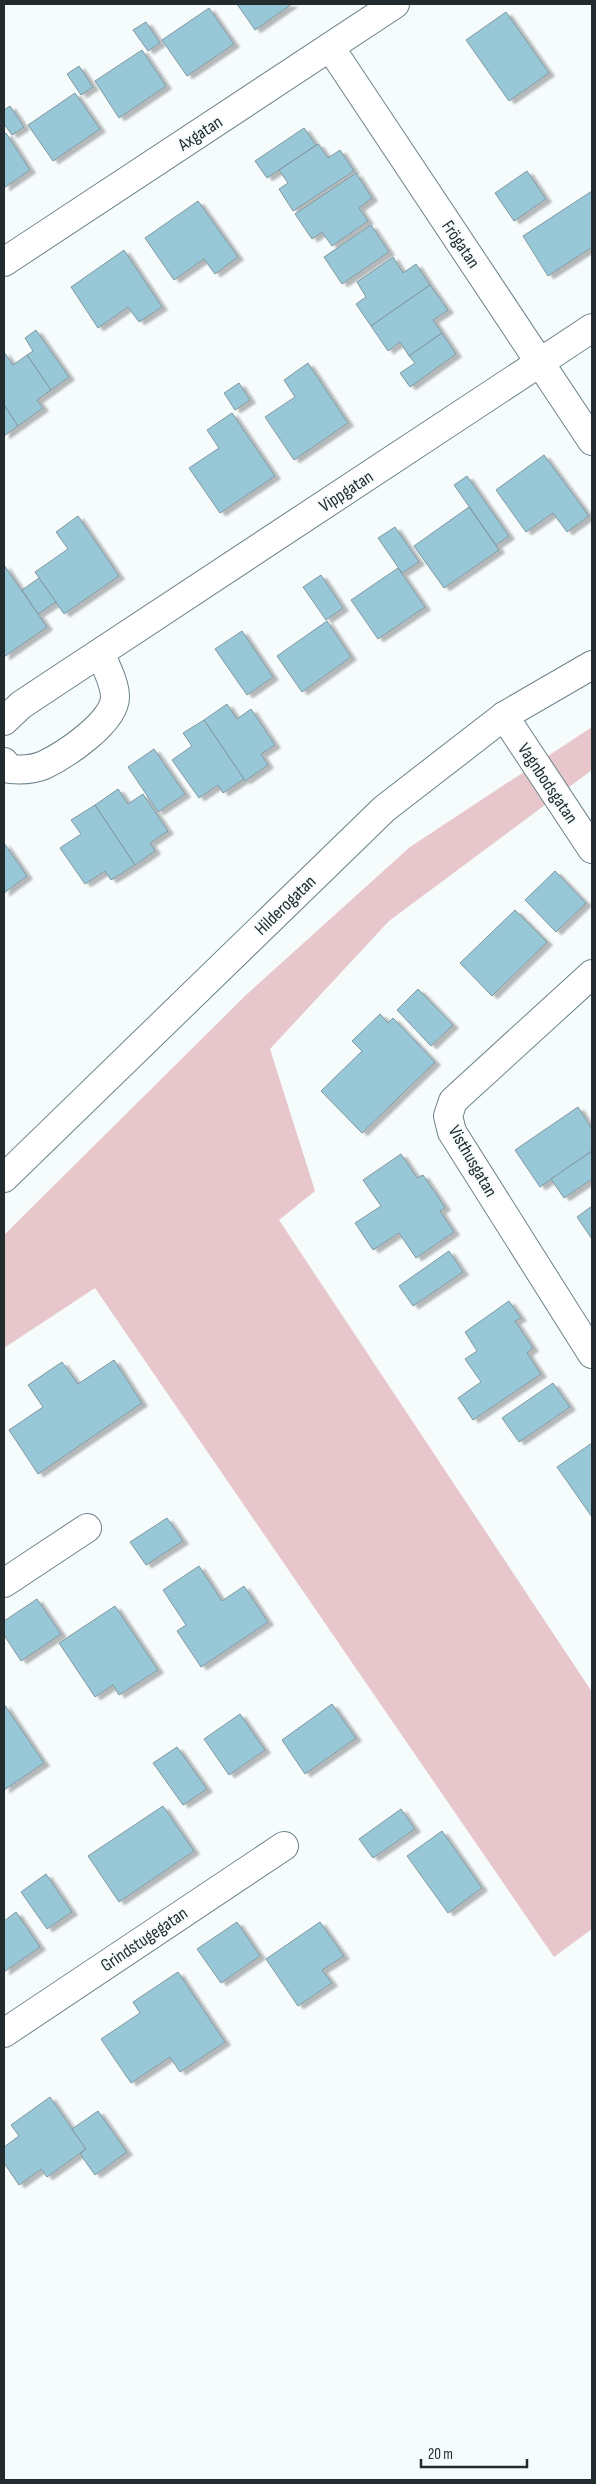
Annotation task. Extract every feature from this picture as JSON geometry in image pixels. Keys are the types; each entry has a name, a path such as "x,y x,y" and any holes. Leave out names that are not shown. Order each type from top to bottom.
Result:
{"street":[{"name":"Axgatan","path":"4,262 395,4"},
{"name":"Frögatan","path":"330,47 592,441"},
{"name":"Vippgatan","path":"4,721 21,705 592,328"},
{"path":"4,762 10,769 25,770 44,765 96,729 109,714 115,698 113,684 100,653"},
{"name":"Hilderogatan","path":"4,1178 384,809 504,716 592,665"},
{"name":"Vagnbodsgatan","path":"504,716 592,849"},
{"name":"Visthusgatan","path":"592,974 453,1101 448,1116 452,1132 592,1354"},
{"path":"4,1583 87,1528"},
{"name":"Grindstugegatan","path":"4,2032 284,1846"}],"shaded area":[{"path":"592,727 592,770 389,921 270,1049 315,1191 279,1220 592,1692 592,1929 554,1957 95,1288 4,1348 4,1235 245,996 410,847"}],"building":[{"path":"237,4 292,4 255,30"},
{"path":"209,8 234,44 187,76 162,40"},
{"path":"506,12 549,73 509,101 466,40"},
{"path":"146,22 160,43 148,51 133,30"},
{"path":"142,50 166,86 119,118 95,81"},
{"path":"79,66 93,87 81,95 67,74"},
{"path":"75,93 100,129 53,161 28,125"},
{"path":"10,106 24,127 12,135 4,124 4,110"},
{"path":"304,128 316,145 267,178 255,161"},
{"path":"6,133 30,170 4,188 4,135"},
{"path":"318,144 328,158 340,150 354,171 293,211 279,189 288,183 279,170"},
{"path":"527,171 546,199 514,221 495,193"},
{"path":"356,173 372,198 359,208 368,221 332,246 322,232 312,239 295,214"},
{"path":"592,191 592,247 548,276 523,236"},
{"path":"198,201 238,257 215,274 204,259 174,280 145,238"},
{"path":"371,225 389,252 342,284 324,257"},
{"path":"124,250 162,307 139,322 128,307 98,328 71,287"},
{"path":"393,257 403,273 416,264 430,285 371,326 356,304 366,297 357,282"},
{"path":"430,285 448,310 433,320 442,333 409,356 400,342 388,351 371,326"},
{"path":"36,330 69,377 51,390 27,355 33,351 25,338"},
{"path":"442,333 456,354 410,387 400,373 415,363 409,356"},
{"path":"4,352 13,365 27,355 51,390 37,400 43,408 18,426 4,405"},
{"path":"308,363 348,423 294,460 265,417 295,397 284,380"},
{"path":"239,383 250,400 235,410 224,393"},
{"path":"4,405 18,426 4,436"},
{"path":"232,413 275,476 220,513 189,468 219,448 207,430"},
{"path":"544,455 589,516 567,532 553,513 526,532 496,490"},
{"path":"467,476 509,536 496,545 454,485"},
{"path":"469,507 499,550 444,588 414,546"},
{"path":"78,516 119,576 64,614 35,572 68,549 56,532"},
{"path":"395,527 419,562 402,573 378,538"},
{"path":"4,565 47,627 4,657"},
{"path":"398,568 425,607 378,639 351,600"},
{"path":"321,575 343,608 326,620 303,587"},
{"path":"39,578 56,602 38,614 22,590"},
{"path":"327,621 351,657 302,692 277,656"},
{"path":"242,631 273,677 247,695 215,649"},
{"path":"227,704 237,719 251,709 275,745 261,754 268,765 245,781 204,720"},
{"path":"204,720 244,779 223,793 218,785 199,798 172,760 192,746 183,733"},
{"path":"154,749 185,794 158,812 128,767"},
{"path":"118,789 128,804 143,794 168,831 150,843 155,851 135,865 95,805"},
{"path":"95,805 135,865 111,880 105,871 85,884 60,848 81,834 71,820"},
{"path":"4,843 27,876 4,893"},
{"path":"555,871 586,903 556,932 525,900"},
{"path":"515,910 547,942 492,996 460,963"},
{"path":"418,989 453,1025 431,1046 397,1010"},
{"path":"380,1014 388,1023 393,1018 435,1062 362,1133 321,1091 362,1051 352,1041"},
{"path":"578,1107 592,1129 592,1151 540,1187 515,1150"},
{"path":"592,1151 592,1179 564,1198 551,1179"},
{"path":"401,1154 417,1178 423,1175 445,1207 440,1211 454,1232 416,1258 399,1233 373,1250 355,1223 381,1206 363,1180"},
{"path":"592,1206 592,1239 577,1217"},
{"path":"449,1251 463,1272 413,1306 399,1286"},
{"path":"509,1301 521,1318 515,1321 533,1348 527,1353 541,1374 473,1420 458,1398 481,1382 465,1359 477,1351 465,1332"},
{"path":"114,1360 142,1403 38,1474 9,1430 43,1407 28,1385 62,1362 78,1384"},
{"path":"553,1383 570,1407 519,1442 502,1418"},
{"path":"592,1443 592,1517 557,1467"},
{"path":"167,1518 183,1541 146,1565 130,1542"},
{"path":"199,1566 222,1601 244,1586 268,1622 201,1667 177,1631 186,1625 163,1590"},
{"path":"37,1599 61,1634 21,1661 4,1635 4,1621"},
{"path":"115,1606 158,1670 119,1695 113,1685 95,1697 59,1643"},
{"path":"4,1704 44,1763 4,1790"},
{"path":"332,1704 356,1738 305,1774 282,1740"},
{"path":"240,1714 265,1750 229,1775 204,1739"},
{"path":"177,1747 207,1789 183,1805 153,1763"},
{"path":"163,1806 194,1851 119,1902 88,1856"},
{"path":"401,1809 415,1829 373,1858 359,1839"},
{"path":"442,1831 482,1888 448,1913 407,1856"},
{"path":"46,1874 72,1912 47,1929 21,1892"},
{"path":"16,1912 40,1947 4,1972 4,1921"},
{"path":"237,1922 260,1956 221,1983 197,1949"},
{"path":"320,1922 344,1956 322,1970 332,1983 298,2006 266,1959"},
{"path":"178,1972 225,2042 180,2072 170,2057 131,2083 101,2039 140,2013 133,2002"},
{"path":"50,2097 86,2149 47,2177 41,2169 19,2185 4,2163 4,2147 19,2136 11,2125"},
{"path":"98,2111 127,2152 95,2175 80,2154 86,2149 72,2129"}]}
